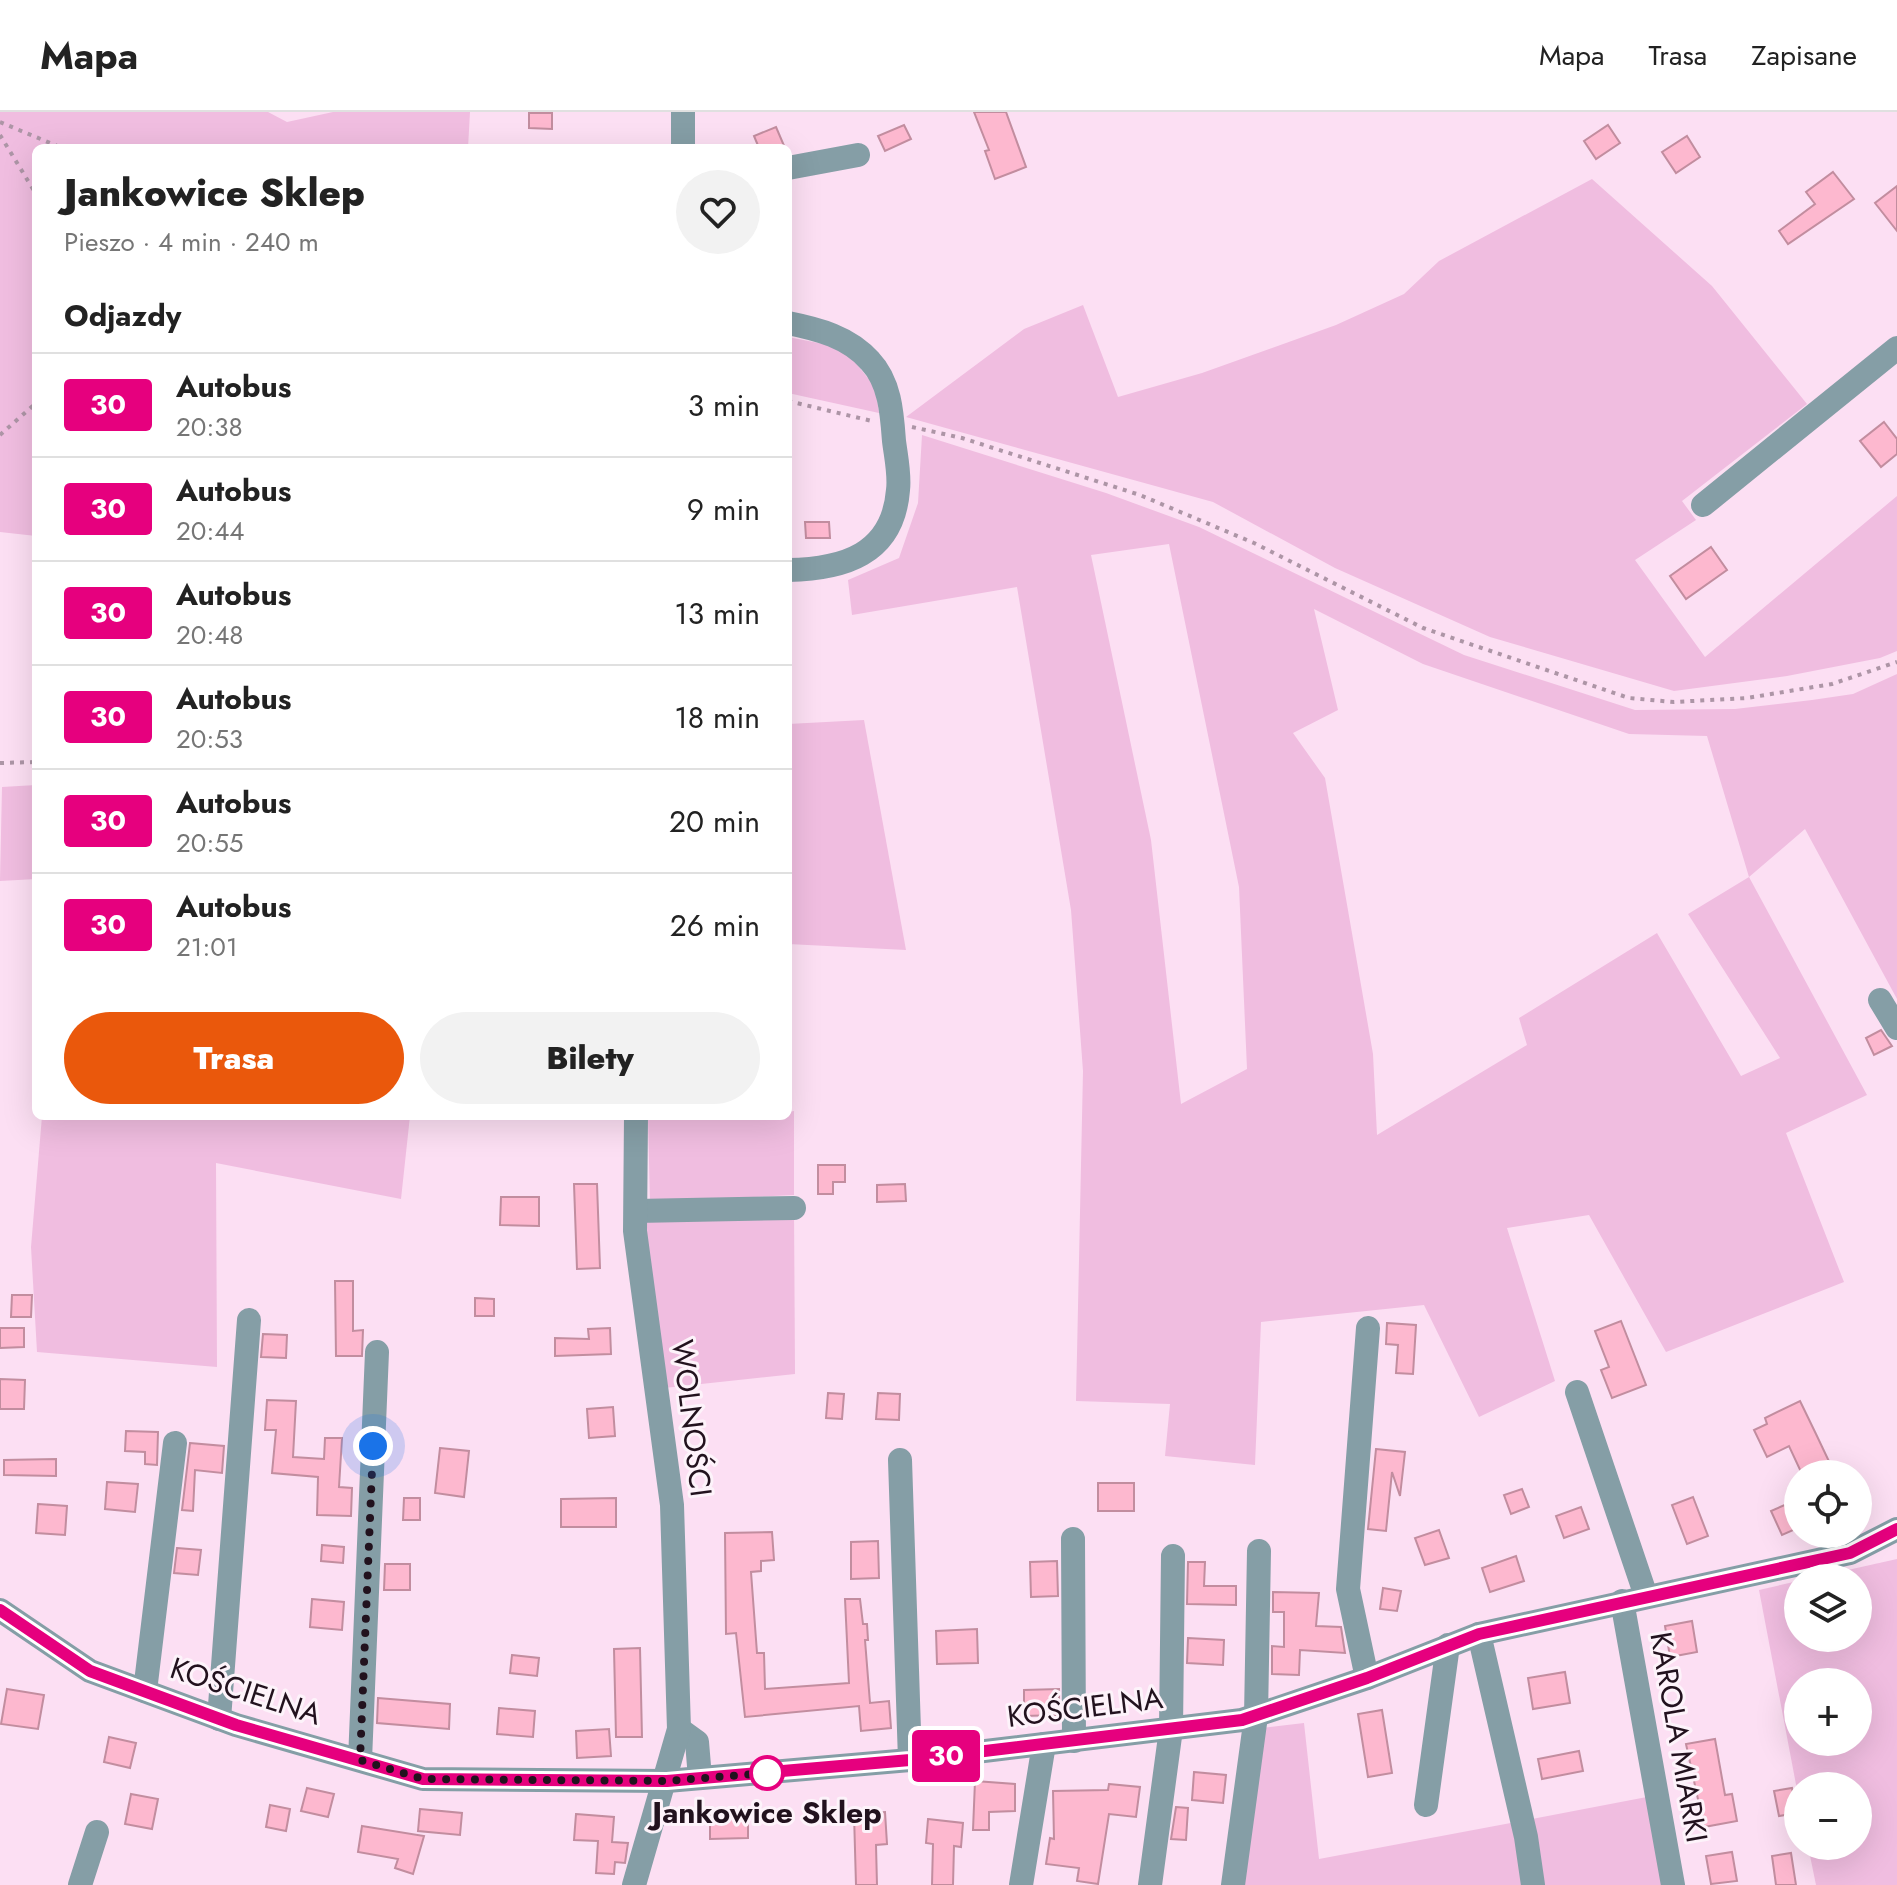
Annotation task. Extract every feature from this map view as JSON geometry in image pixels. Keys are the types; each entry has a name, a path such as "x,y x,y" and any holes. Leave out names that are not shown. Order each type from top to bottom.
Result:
{"street":[{"path":"683,112 683,144"},
{"path":"792,167 858,155"},
{"path":"792,324 828,332 869,359 883,381 893,424 898,489 885,531 871,548 852,561 828,568 792,570"},
{"path":"1703,505 1897,348"},
{"path":"1880,1000 1897,1028"},
{"name":"WOLNOŚCI","path":"634,1885 667,1781 679,1729 672,1505 636,1211 636,1120"},
{"path":"636,1211 794,1208"},
{"path":"219,1719 249,1320"},
{"path":"1367,1678 1348,1589 1368,1328"},
{"path":"360,1760 377,1352"},
{"name":"KAROLA MIARKI","path":"1577,1392 1634,1598 1673,1885"},
{"path":"145,1691 175,1443"},
{"path":"900,1460 910,1760"},
{"name":"KOŚCIELNA","path":"0,1610 90,1671 219,1719 423,1779 667,1781 910,1760 1256,1716 1367,1678 1479,1634 1850,1553 1897,1529"},
{"path":"1073,1539 1074,1741"},
{"path":"1233,1885 1256,1716 1259,1551"},
{"path":"1150,1885 1171,1729 1173,1556"},
{"path":"1479,1634 1533,1885"},
{"path":"1426,1805 1448,1645"},
{"path":"679,1729 697,1742 700,1778"},
{"path":"1021,1885 1044,1744"},
{"path":"80,1885 97,1832"}],"path":[{"path":"0,122 52,144"},
{"path":"0,135 32,187"},
{"path":"792,402 926,428 1140,495 1254,543 1423,628 1629,698 1674,702 1747,698 1832,684 1897,662"},
{"path":"0,435 32,407"},
{"path":"0,763 32,762"}],"shaded area":[{"path":"0,112 268,112 287,122 333,112 470,112 468,144 32,144 32,536 0,532"},
{"path":"1592,179 1712,286 1807,404 1682,501 1696,520 1635,560 1705,657 1897,496 1897,651 1880,658 1787,676 1674,691 1490,637 1335,568 1213,502 906,417 1024,329 1083,305 1118,397 1202,373 1336,325 1404,294 1439,261"},
{"path":"792,338 844,348 875,387 879,413 792,394"},
{"path":"922,435 1106,493 1199,527 1464,655 1635,710 1735,709 1812,700 1853,694 1897,674 1897,999 1805,829 1749,877 1867,1095 1786,1133 1844,1282 1666,1352 1589,1215 1507,1228 1555,1381 1479,1417 1424,1305 1261,1322 1255,1465 1165,1456 1170,1404 1076,1401 1083,1071 1071,910 1017,587 852,615 848,580 899,558 918,503","holes":["1169,544 1239,887 1247,1069 1181,1104 1151,840 1091,555","1314,609 1423,664 1629,734 1707,736 1749,877 1688,914 1780,1058 1741,1076 1657,933 1519,1018 1527,1045 1377,1135 1373,1054 1325,778 1293,733 1338,710"]},
{"path":"864,720 906,950 792,944 792,724"},
{"path":"32,785 32,879 0,881 2,787"},
{"path":"792,1111 794,1195 650,1202 648,1120 792,1120"},
{"path":"42,1120 410,1120 401,1199 216,1163 217,1367 37,1352 31,1247"},
{"path":"794,1208 795,1374 664,1388 645,1220"},
{"path":"1897,1559 1897,1885 1816,1885 1811,1860 1872,1860 1872,1772 1794,1772 1791,1756 1872,1756 1872,1668 1784,1668 1784,1721 1759,1590 1784,1584 1784,1652 1872,1652 1872,1565"},
{"path":"1304,1723 1319,1859 1516,1822 1527,1885 1243,1885 1262,1728"},
{"path":"1652,1796 1665,1885 1542,1885 1532,1819"}],"building":[{"path":"974,112 1006,112 1026,167 995,179 985,151 989,150"},
{"path":"529,113 552,113 552,129 529,128"},
{"path":"904,125 911,139 885,151 878,136"},
{"path":"1608,125 1620,143 1596,159 1584,141"},
{"path":"776,127 783,144 757,144 754,136"},
{"path":"1687,136 1700,157 1676,173 1662,152"},
{"path":"1833,172 1854,199 1788,244 1779,231 1815,204 1806,192"},
{"path":"1897,186 1897,231 1875,203"},
{"path":"1884,422 1897,439 1897,454 1881,467 1860,441"},
{"path":"805,522 829,522 830,538 806,538"},
{"path":"1711,547 1727,570 1686,599 1670,576"},
{"path":"1881,1030 1892,1046 1874,1055 1866,1038"},
{"path":"818,1165 845,1165 845,1182 833,1182 833,1194 818,1194"},
{"path":"574,1184 597,1184 600,1268 577,1269"},
{"path":"905,1184 906,1201 877,1202 877,1185"},
{"path":"501,1197 539,1197 539,1226 500,1225"},
{"path":"335,1281 353,1281 353,1331 363,1330 362,1356 336,1356"},
{"path":"12,1295 32,1295 31,1317 11,1317"},
{"path":"475,1298 494,1299 494,1316 475,1316"},
{"path":"1621,1321 1646,1385 1612,1398 1601,1370 1609,1367 1595,1331"},
{"path":"1387,1323 1416,1325 1413,1374 1396,1373 1398,1345 1386,1344"},
{"path":"0,1328 24,1328 24,1347 0,1348"},
{"path":"610,1328 611,1354 555,1356 555,1338 589,1339 588,1329"},
{"path":"263,1334 287,1335 286,1358 261,1357"},
{"path":"0,1379 25,1380 24,1409 0,1409"},
{"path":"828,1393 844,1394 842,1419 826,1418"},
{"path":"878,1393 900,1394 899,1420 876,1419"},
{"path":"267,1400 296,1401 293,1457 324,1459 325,1438 342,1438 339,1487 352,1488 351,1516 317,1515 318,1477 272,1473 276,1430 265,1430"},
{"path":"1800,1401 1828,1460 1796,1460 1789,1446 1767,1457 1754,1430 1767,1424 1765,1418"},
{"path":"613,1407 615,1436 589,1438 587,1409"},
{"path":"126,1431 158,1432 157,1465 145,1464 145,1452 125,1451"},
{"path":"190,1443 224,1446 222,1473 195,1470 193,1511 182,1510"},
{"path":"440,1448 469,1451 464,1497 435,1493"},
{"path":"1376,1449 1405,1452 1400,1496 1392,1472 1386,1531 1368,1529"},
{"path":"56,1459 56,1476 4,1475 4,1460"},
{"path":"107,1482 138,1484 135,1512 105,1509"},
{"path":"1098,1483 1134,1483 1134,1511 1098,1511"},
{"path":"1522,1489 1529,1507 1511,1514 1504,1495"},
{"path":"1693,1497 1708,1536 1687,1544 1672,1505"},
{"path":"404,1498 420,1498 420,1520 403,1520"},
{"path":"616,1498 616,1527 561,1527 561,1499"},
{"path":"38,1504 67,1506 65,1535 36,1533"},
{"path":"1784,1505 1784,1534 1782,1535 1771,1511"},
{"path":"1581,1507 1589,1529 1564,1538 1556,1516"},
{"path":"1439,1530 1449,1558 1425,1565 1415,1538"},
{"path":"772,1532 774,1560 761,1561 761,1571 751,1572 757,1653 764,1653 765,1689 849,1683 845,1599 860,1599 863,1624 867,1624 868,1640 865,1640 870,1703 889,1701 891,1728 861,1731 859,1706 745,1717 736,1633 726,1634 725,1533"},
{"path":"878,1541 879,1578 851,1579 851,1542"},
{"path":"322,1545 344,1547 343,1563 321,1561"},
{"path":"177,1548 201,1550 198,1575 174,1573"},
{"path":"1516,1556 1524,1581 1490,1592 1482,1568"},
{"path":"1057,1561 1058,1596 1031,1597 1030,1562"},
{"path":"1188,1562 1205,1562 1204,1586 1236,1586 1236,1605 1187,1604"},
{"path":"385,1564 410,1564 410,1590 384,1590"},
{"path":"1383,1588 1401,1591 1397,1611 1380,1609"},
{"path":"1273,1592 1319,1593 1316,1626 1341,1627 1345,1653 1300,1650 1299,1675 1272,1674 1272,1646 1284,1647 1284,1612 1273,1612"},
{"path":"312,1599 344,1602 342,1630 310,1627"},
{"path":"1692,1621 1697,1652 1670,1657 1665,1626"},
{"path":"977,1629 978,1663 937,1664 936,1631"},
{"path":"1188,1638 1224,1640 1223,1665 1187,1663"},
{"path":"640,1648 642,1737 616,1737 614,1649"},
{"path":"512,1655 539,1658 537,1676 510,1673"},
{"path":"1565,1672 1570,1703 1533,1709 1528,1678"},
{"path":"7,1689 44,1695 38,1729 1,1724"},
{"path":"1059,1689 1059,1715 1024,1716 1024,1690"},
{"path":"378,1698 450,1704 449,1729 377,1723"},
{"path":"499,1708 535,1711 533,1737 497,1734"},
{"path":"1382,1710 1392,1773 1368,1777 1358,1714"},
{"path":"609,1729 611,1756 577,1758 576,1731"},
{"path":"109,1737 136,1743 130,1768 104,1762"},
{"path":"1715,1739 1725,1795 1732,1794 1737,1821 1704,1827 1686,1744"},
{"path":"1579,1751 1583,1771 1542,1779 1538,1759"},
{"path":"1194,1772 1226,1775 1223,1803 1192,1800"},
{"path":"975,1781 1015,1784 1015,1811 989,1812 989,1830 973,1830"},
{"path":"1109,1784 1140,1787 1136,1817 1109,1814 1098,1884 1077,1881 1079,1868 1046,1864 1050,1838 1054,1839 1053,1791 1108,1790"},
{"path":"307,1788 334,1794 328,1817 301,1811"},
{"path":"1784,1789 1784,1815 1779,1816 1774,1791"},
{"path":"131,1794 158,1799 152,1829 125,1824"},
{"path":"270,1805 290,1809 286,1831 266,1827"},
{"path":"1176,1807 1188,1808 1186,1840 1171,1839"},
{"path":"420,1809 462,1813 460,1835 418,1831"},
{"path":"885,1812 887,1844 876,1845 877,1885 856,1885 854,1814"},
{"path":"576,1814 614,1817 612,1842 628,1843 625,1863 615,1862 614,1874 596,1873 598,1841 574,1840"},
{"path":"748,1814 748,1838 710,1839 710,1815"},
{"path":"928,1819 963,1823 961,1847 954,1846 953,1885 932,1885 933,1844 926,1843"},
{"path":"362,1826 424,1836 413,1874 395,1868 398,1859 358,1852"},
{"path":"1732,1852 1737,1881 1711,1884 1706,1856"},
{"path":"1784,1854 1784,1860 1792,1860 1796,1885 1776,1885 1772,1856"}],"bus line":[{"name":"30","path":"0,1610 90,1671 236,1725 423,1779 667,1781 910,1760 1242,1720 1367,1678 1479,1634 1850,1553 1897,1529"}],"place":[{"name":"Jankowice Sklep","path":"767,1773"}],"route":[{"path":"373,1446 360,1760 423,1779 667,1781 767,1773"}]}
